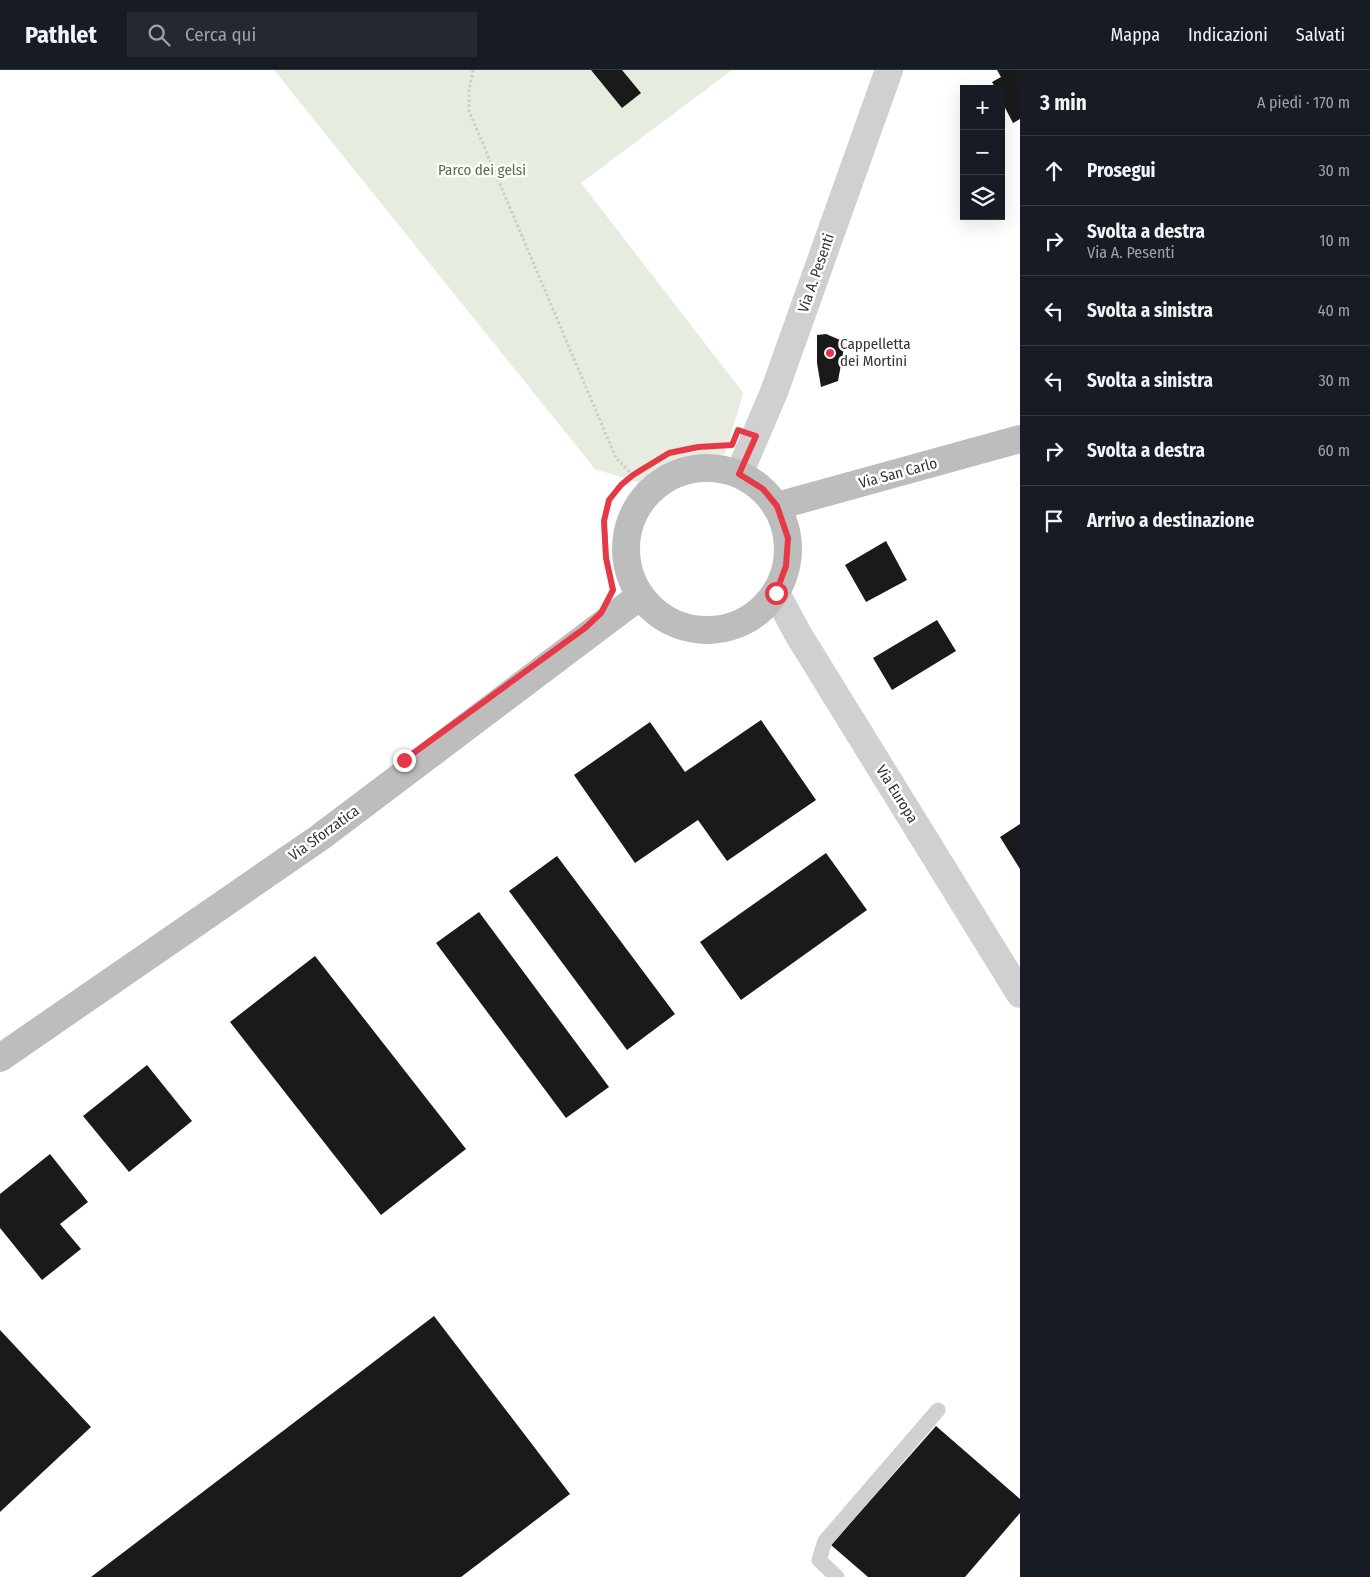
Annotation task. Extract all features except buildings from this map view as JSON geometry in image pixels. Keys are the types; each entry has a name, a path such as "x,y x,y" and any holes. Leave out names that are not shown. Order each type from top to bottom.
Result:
{"street":[{"name":"Via A. Pesenti","path":"739,474 774,392 889,70"},
{"name":"Via San Carlo","path":"777,506 1020,439"},
{"path":"695,468 724,469 739,474 763,489 777,506 788,538 786,566 776,593 764,607 741,623 713,630 686,628 660,616 640,596 631,580 625,552 628,524 636,508 654,486 679,472 695,468"},
{"name":"Via Europa","path":"776,593 798,634 1020,994"},
{"name":"Via Sforzatica","path":"0,1058 319,838 640,596"}],"lane":[{"path":"837,1577 819,1560 825,1541 938,1410"}],"path":[{"path":"473,70 469,91 469,111 616,458 633,475"},
{"path":"613,590 606,558 604,521 609,500 621,485 633,475 669,453 698,447 724,446"}],"green space":[{"name":"Parco dei gelsi","path":"274,70 732,70 581,183 741,390 743,394 725,454 687,462 646,485 595,469"}],"place":[{"name":"Cappelletta dei Mortini","path":"830,353"}],"route":[{"path":"404,760 585,628 601,613 613,590 606,558 604,521 609,500 621,485 633,475 669,453 698,447 732,445 738,430 756,436 739,474 763,489 777,506 788,538 786,566 776,593"}]}
